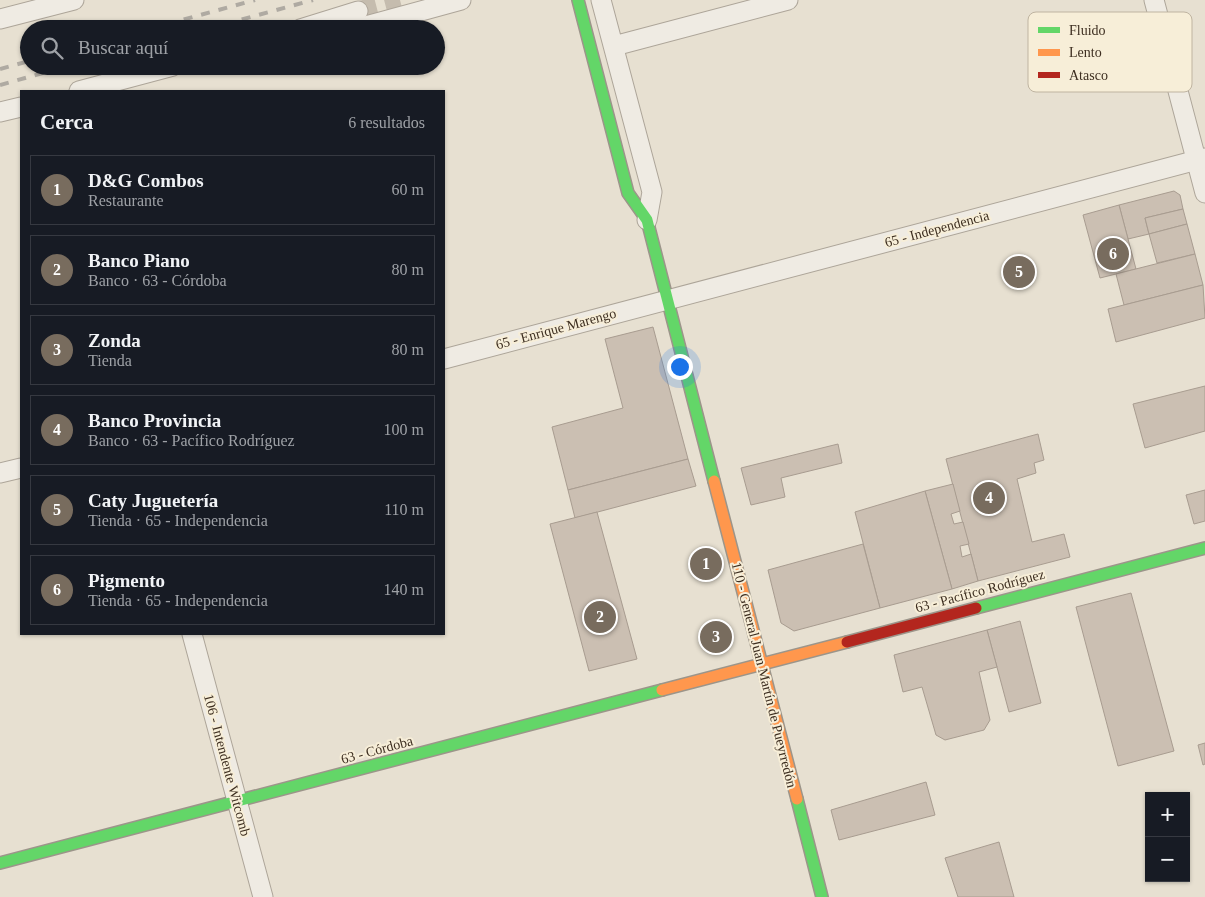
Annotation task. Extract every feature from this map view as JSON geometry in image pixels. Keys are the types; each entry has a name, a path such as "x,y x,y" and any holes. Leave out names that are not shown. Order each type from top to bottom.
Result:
{"street":[{"path":"0,19 74,0"},
{"path":"356,20 461,0"},
{"name":"110 - General Juan Martín de Pueyrredón","path":"578,0 628,193 648,220"},
{"name":"110 - General Juan Martín de Pueyrredón","path":"601,0 652,192 648,220 822,897"},
{"path":"614,46 788,0"},
{"path":"1154,0 1158,12"},
{"path":"83,90 139,75"},
{"path":"1181,92 1201,159 1205,193"},
{"path":"0,112 20,107"},
{"name":"65 - Independencia","path":"668,300 1201,159"},
{"name":"65 - Enrique Marengo","path":"445,358 668,300"},
{"path":"0,473 20,468"},
{"name":"63 - Pacífico Rodríguez","path":"762,664 1205,548"},
{"name":"106 - Intendente Witcomb","path":"192,635 263,897"},
{"name":"63 - Córdoba","path":"0,864 762,664"}],"building":[{"path":"1174,191 1180,195 1183,209 1145,218 1149,234 1128,239 1119,205"},
{"path":"1119,205 1136,269 1100,278 1083,215"},
{"path":"1183,209 1187,224 1149,234 1145,218"},
{"path":"1187,224 1195,254 1157,263 1149,234"},
{"path":"1195,254 1203,285 1124,305 1116,274"},
{"path":"1203,285 1205,318 1116,342 1108,309"},
{"path":"653,327 688,459 568,490 552,427 623,408 605,339"},
{"path":"1205,386 1205,431 1145,448 1133,404"},
{"path":"1038,434 1044,460 1034,463 1036,473 1017,479 1032,542 1064,534 1070,557 978,581 946,459"},
{"path":"838,444 842,463 781,478 785,497 751,505 741,468"},
{"path":"688,459 696,486 575,518 568,490"},
{"path":"953,484 960,511 951,514 954,524 963,522 969,544 960,546 962,557 971,554 978,581 952,589 925,491"},
{"path":"1205,490 1205,521 1194,524 1186,495"},
{"path":"925,491 952,589 880,608 855,512"},
{"path":"597,512 637,659 589,671 550,524"},
{"path":"863,544 880,608 794,631 781,623 768,570"},
{"path":"1131,593 1174,751 1118,766 1076,607"},
{"path":"1020,621 1041,703 1009,712 987,630"},
{"path":"987,630 997,667 979,672 990,720 984,730 945,740 936,735 922,687 903,692 894,655"},
{"path":"1205,743 1205,764 1203,765 1198,745"},
{"path":"926,782 935,815 839,840 831,810"},
{"path":"999,842 1014,897 958,897 945,858"}],"tunnel":[{"path":"358,11 400,0"}],"railway":[{"path":"182,20 255,0"},
{"path":"240,20 313,0"},
{"path":"0,69 20,63"},
{"path":"0,85 36,75"}],"traffic: fast":[{"path":"578,0 628,193 647,220 714,481"},
{"path":"976,608 1205,548"},
{"path":"0,863 662,690"},
{"path":"797,799 822,897"}],"traffic: slow":[{"path":"714,481 797,799"},
{"path":"662,690 847,642"}],"traffic: jam":[{"path":"847,642 976,608"}],"place":[{"name":"Pigmento","path":"1113,254"},
{"name":"Caty Juguetería","path":"1019,272"},
{"name":"Banco Provincia","path":"989,498"},
{"name":"D&G Combos","path":"706,564"},
{"name":"Banco Piano","path":"600,617"},
{"name":"Zonda","path":"716,637"}]}
